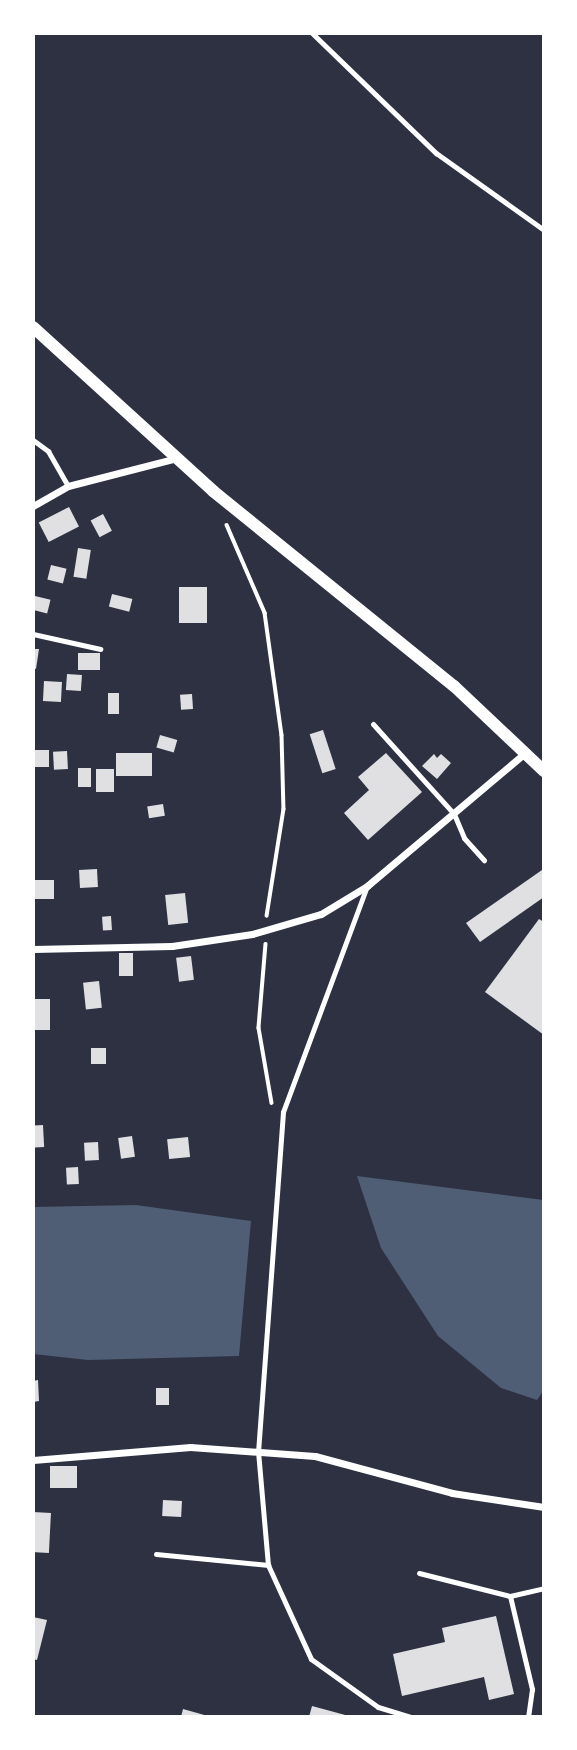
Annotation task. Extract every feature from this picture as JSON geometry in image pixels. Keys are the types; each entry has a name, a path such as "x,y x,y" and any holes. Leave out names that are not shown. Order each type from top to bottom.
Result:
{"street":[{"path":"33,327 213,491 387,628 544,771"},
{"path":"33,506 68,486 178,458"},
{"path":"33,948 172,946 267,931 320,914 367,886 526,753"},
{"path":"33,1460 190,1447 258,1451 339,1460 452,1493 544,1507"}],"lane":[{"path":"312,33 436,153 544,230"},
{"path":"33,440 48,451 68,486"},
{"path":"33,634 100,649"},
{"path":"373,724 454,814 464,838 484,860"},
{"path":"367,886 283,1112 258,1451 268,1565 311,1659 378,1707 411,1717"},
{"path":"156,1554 268,1565"},
{"path":"419,1573 510,1596 544,1588"},
{"path":"510,1596 532,1689 528,1717"}],"path":[{"path":"213,491 265,613 277,688 284,809 268,894 259,1028 273,1111"}],"water":[{"path":"357,1176 544,1200 544,1390 537,1400 501,1388 438,1336 381,1248"},
{"path":"136,1205 251,1221 239,1356 88,1360 33,1354 33,1207"}],"building":[{"path":"69,507 79,527 49,542 39,522"},
{"path":"103,514 112,531 100,537 91,521"},
{"path":"78,548 91,550 86,579 73,577"},
{"path":"51,565 67,569 63,583 47,580"},
{"path":"179,587 207,587 207,623 179,623"},
{"path":"112,594 132,599 129,612 109,607"},
{"path":"35,596 51,600 47,613 33,610"},
{"path":"33,649 39,649 36,669 33,668"},
{"path":"78,653 100,653 100,670 78,670"},
{"path":"67,674 82,675 81,691 66,690"},
{"path":"44,681 62,682 61,702 43,701"},
{"path":"108,693 119,693 119,714 108,714"},
{"path":"192,694 193,709 181,710 180,695"},
{"path":"323,730 336,769 322,773 310,734"},
{"path":"160,735 177,740 174,752 156,747"},
{"path":"33,750 49,750 49,767 33,767"},
{"path":"67,751 68,769 54,770 53,752"},
{"path":"116,753 152,753 152,776 116,776"},
{"path":"386,753 422,792 368,840 344,813 369,790 358,777"},
{"path":"434,754 437,758 441,754 451,763 437,779 422,766"},
{"path":"78,768 91,768 91,787 78,787"},
{"path":"96,769 114,769 114,792 96,792"},
{"path":"163,804 165,816 149,818 147,807"},
{"path":"97,869 98,887 80,888 79,870"},
{"path":"542,870 544,897 480,942 466,923"},
{"path":"33,880 54,880 54,899 33,899"},
{"path":"185,893 188,923 168,925 165,895"},
{"path":"111,916 112,930 103,931 102,917"},
{"path":"539,919 544,922 544,1035 485,992"},
{"path":"119,953 133,953 133,976 119,976"},
{"path":"191,956 194,980 179,982 176,958"},
{"path":"99,981 102,1008 86,1010 83,983"},
{"path":"33,999 50,999 50,1030 33,1030"},
{"path":"91,1048 106,1048 106,1064 91,1064"},
{"path":"43,1125 44,1147 34,1147 33,1126"},
{"path":"132,1136 135,1157 121,1159 118,1138"},
{"path":"188,1137 190,1157 169,1159 167,1139"},
{"path":"98,1142 99,1160 85,1161 84,1143"},
{"path":"78,1167 79,1184 67,1185 66,1168"},
{"path":"38,1380 39,1401 33,1402 33,1381"},
{"path":"156,1388 169,1388 169,1405 156,1405"},
{"path":"50,1466 77,1466 77,1488 50,1488"},
{"path":"163,1500 182,1501 181,1517 162,1516"},
{"path":"33,1512 51,1513 49,1553 33,1552"},
{"path":"496,1616 514,1694 489,1700 484,1677 402,1696 393,1654 445,1642 442,1628"},
{"path":"33,1617 47,1620 37,1660 33,1659"},
{"path":"312,1706 349,1716 349,1717 309,1717"},
{"path":"183,1709 208,1716 208,1717 181,1717"}]}
